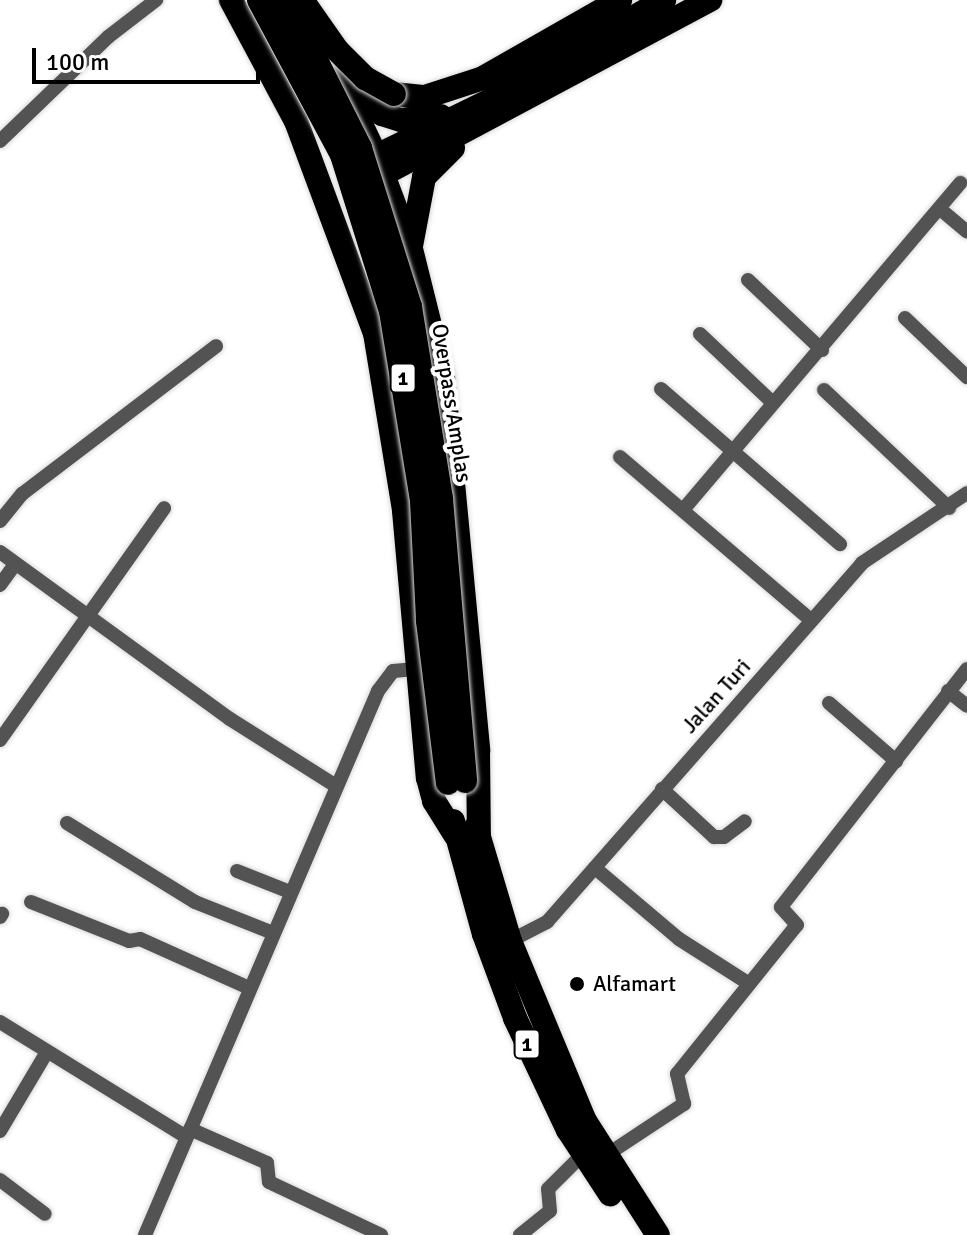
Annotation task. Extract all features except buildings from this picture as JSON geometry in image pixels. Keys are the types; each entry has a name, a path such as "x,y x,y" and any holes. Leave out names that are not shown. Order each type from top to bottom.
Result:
{"highway":[{"path":"214,0 320,185"},
{"path":"231,0 296,121 375,333 404,511 428,778 434,801 455,835"},
{"name":"Overpass Amplas","path":"259,0 342,155 391,311 422,501 428,621 456,782 479,840"},
{"name":"Overpass Amplas","path":"279,0 302,32 360,148 410,307 441,499 456,782 455,835"},
{"path":"302,0 379,165 411,249 449,415 478,750 479,840"},
{"path":"302,0 346,59 371,82 394,94 425,97 483,78 620,0"},
{"path":"379,165 664,0"},
{"path":"320,185 472,131 711,2"},
{"path":"341,81 364,103 401,120 424,121 493,99"},
{"path":"411,249 424,177 472,131"},
{"name":"1","path":"455,835 515,1018 595,1154 638,1235"},
{"name":"1","path":"479,840 510,941 585,1121 595,1154 658,1235"}],"street":[{"path":"0,141 108,37 156,0"},
{"path":"683,510 735,453 772,402 822,350 960,183"},
{"path":"940,209 967,232"},
{"path":"748,280 822,350"},
{"path":"905,318 967,377"},
{"path":"700,334 772,402"},
{"path":"0,521 22,494 216,346"},
{"path":"661,389 840,544"},
{"path":"824,390 949,508"},
{"path":"620,457 811,620"},
{"name":"Jalan Turi","path":"510,941 547,922 811,620 873,554 949,508 967,493"},
{"path":"0,740 88,620 164,508"},
{"path":"0,552 88,620 336,786"},
{"path":"0,585 15,564"},
{"path":"145,1235 378,691 393,671 416,669"},
{"path":"520,1235 551,1210 548,1189 595,1154 684,1104 677,1074 797,925 781,907 967,669"},
{"path":"948,691 967,706"},
{"path":"829,703 896,761"},
{"path":"662,789 714,837 724,837 745,821"},
{"path":"67,823 195,902 273,933"},
{"path":"595,868 679,939 748,983"},
{"path":"237,871 290,892"},
{"path":"31,902 129,941 140,939 249,988"},
{"path":"0,1022 188,1133 267,1163 269,1182 381,1235"},
{"path":"0,1131 47,1052"},
{"path":"0,1180 45,1214"}],"place":[{"name":"Alfamart","path":"577,984"}]}
